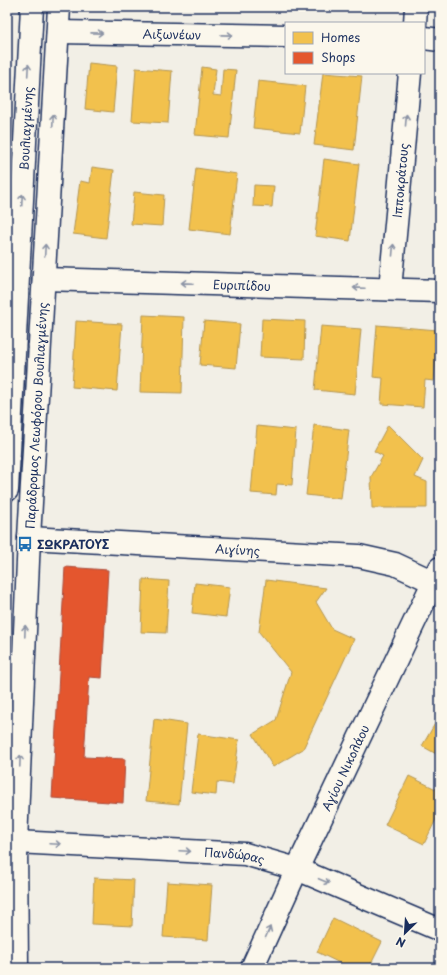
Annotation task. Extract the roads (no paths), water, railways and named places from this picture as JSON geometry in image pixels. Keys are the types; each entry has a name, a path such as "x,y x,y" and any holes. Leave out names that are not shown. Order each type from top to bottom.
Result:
{"street":[{"name":"Βουλιαγμένης","path":"7,490 32,7"},
{"name":"Παράδρομος Λεωφόρου Βουλιαγμένης","path":"17,968 16,842 29,538 59,7"},
{"path":"415,22 416,7"},
{"name":"Αιξωνέων","path":"58,32 285,36"},
{"path":"425,38 440,40"},
{"name":"Ιπποκράτους","path":"390,289 410,74"},
{"name":"Ευριπίδου","path":"44,279 440,291"},
{"name":"Αιγίνης","path":"29,538 359,556 395,564 438,578"},
{"name":"Αγίου Νικολάου","path":"252,968 297,869 438,578"},
{"name":"Πανδώρας","path":"16,842 245,854 297,869 440,930"}],"place":[{"name":"ΣΩΚΡΑΤΟΥΣ","path":"25,544"}]}
